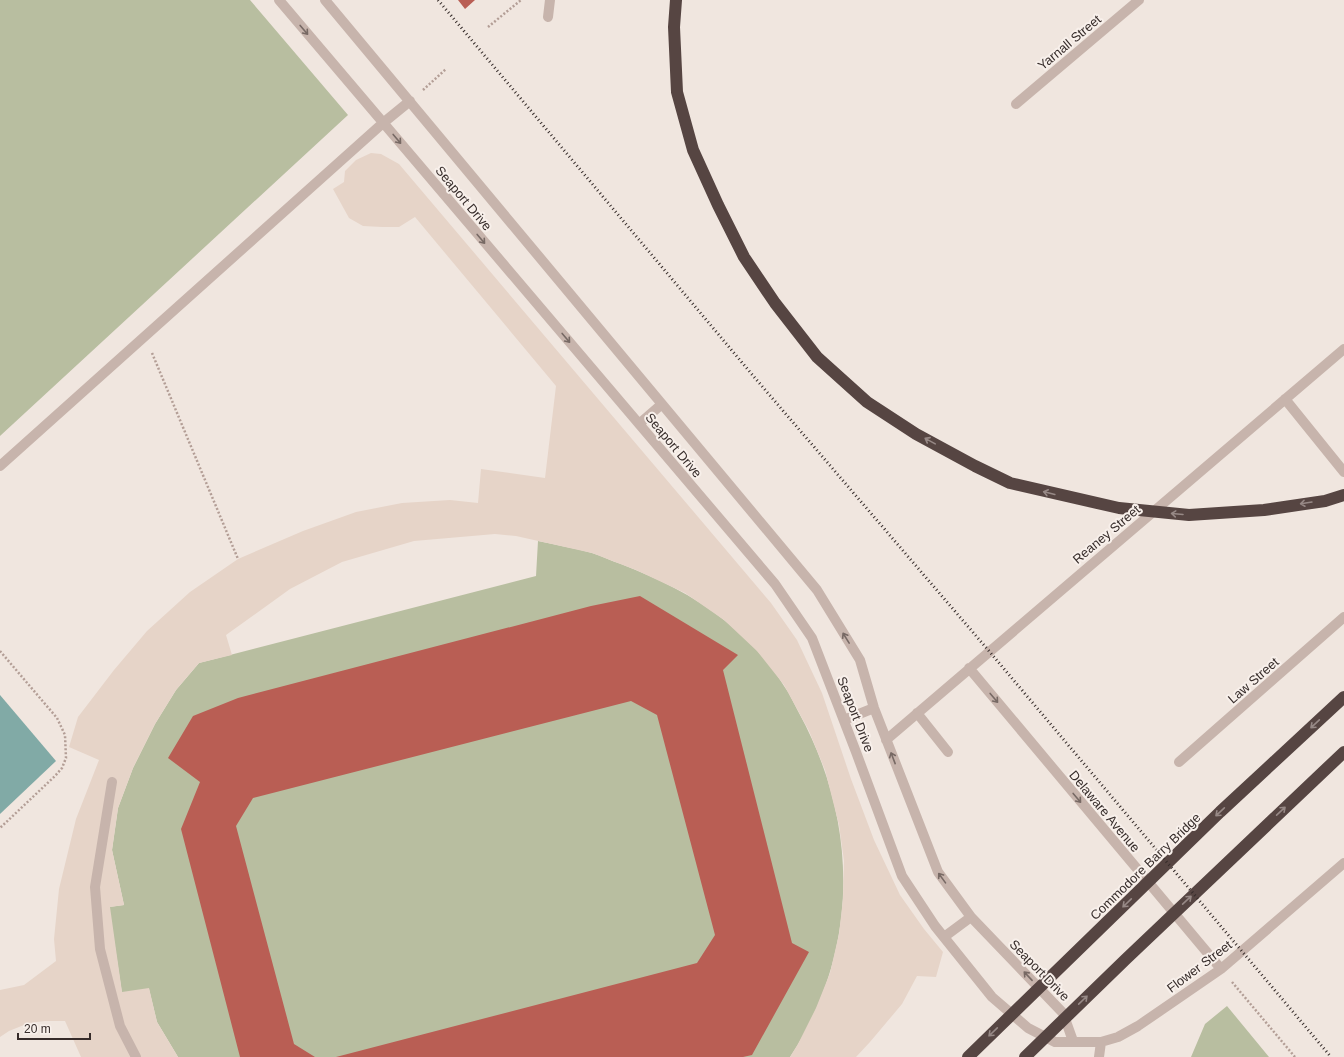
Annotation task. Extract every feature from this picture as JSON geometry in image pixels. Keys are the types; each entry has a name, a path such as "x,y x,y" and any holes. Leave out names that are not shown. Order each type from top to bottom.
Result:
{"highway":[{"path":"676,0 674,27 677,92 693,150 718,206 744,257 775,303 817,357 867,402 916,434 1010,483 1119,508 1189,515 1264,510 1325,501 1344,495"},
{"name":"Commodore Barry Bridge","path":"968,1057 1220,812 1344,697"},
{"path":"1026,1057 1126,959 1344,752"}],"street":[{"name":"Seaport Drive","path":"279,0 775,584 812,638 902,876 935,926 992,997 1028,1028 1055,1042 1073,1041 1063,1013 971,917 938,872 874,708 860,660 817,590 324,0"},
{"path":"548,17 550,0"},
{"name":"Yarnall Street","path":"1016,104 1139,0"},
{"path":"0,466 383,123 410,102"},
{"name":"Reaney Street","path":"886,740 1344,349"},
{"path":"1285,399 1344,472"},
{"path":"639,424 662,404"},
{"name":"Law Street","path":"1179,762 1344,617"},
{"name":"Delaware Avenue","path":"969,668 1221,969"},
{"path":"844,720 874,708"},
{"path":"917,713 948,752"},
{"path":"112,782 94,887 100,950 120,1026 136,1057"},
{"name":"Flower Street","path":"1073,1041 1090,1043 1101,1042 1118,1038 1138,1026 1221,969 1344,863"},
{"path":"944,937 971,917"},
{"path":"1099,1057 1101,1042"}],"path":[{"path":"488,27 521,0"},
{"path":"410,102 446,69"},
{"path":"145,336 238,559"},
{"path":"0,650 57,718 65,735 66,758 62,768 55,776 0,828"},
{"path":"1221,969 1295,1057"}],"green space":[{"path":"0,0 250,0 348,115 0,436"},
{"path":"538,541 592,553 634,569 661,581 700,603 733,627 757,650 772,668 788,692 799,713 819,755 833,798 841,842 843,886 839,931 829,974 813,1016 790,1057 178,1057 157,1022 149,989 122,993 109,907 124,905 112,850 118,808 133,768 155,724 176,690 199,663 536,576"},
{"path":"1227,1006 1269,1057 1191,1057 1205,1024"}],"shaded area":[{"path":"371,153 381,154 399,164 771,603 797,640 822,693 851,779 874,840 900,895 924,929 943,952 936,977 917,976 902,1004 856,1057 790,1057 816,1008 830,973 839,934 843,899 844,861 839,825 825,770 809,731 784,685 757,651 724,620 685,593 636,570 592,553 516,536 495,534 414,541 342,562 290,589 226,635 232,655 199,663 176,690 155,724 133,768 118,808 112,850 124,905 110,907 122,992 149,988 157,1022 178,1057 81,1057 65,1021 29,1023 9,1031 0,1037 0,990 24,985 56,961 54,939 59,889 76,819 99,760 69,747 78,717 114,670 147,631 190,592 238,559 303,531 356,512 402,503 450,500 478,503 481,469 545,478 556,386 415,217 399,227 363,226 349,218 333,189 344,182 345,171 356,160"}],"water":[{"path":"0,695 56,761 0,814"}],"building":[{"path":"458,0 475,0 465,9"},
{"path":"640,596 738,655 723,670 792,943 809,952 752,1055 743,1057 336,1057 697,963 715,935 657,715 631,701 253,798 236,826 294,1044 315,1057 240,1057 181,829 200,782 168,758 193,716 238,698 591,606"}],"railway":[{"path":"438,0 755,378 989,651 1331,1057"}]}
